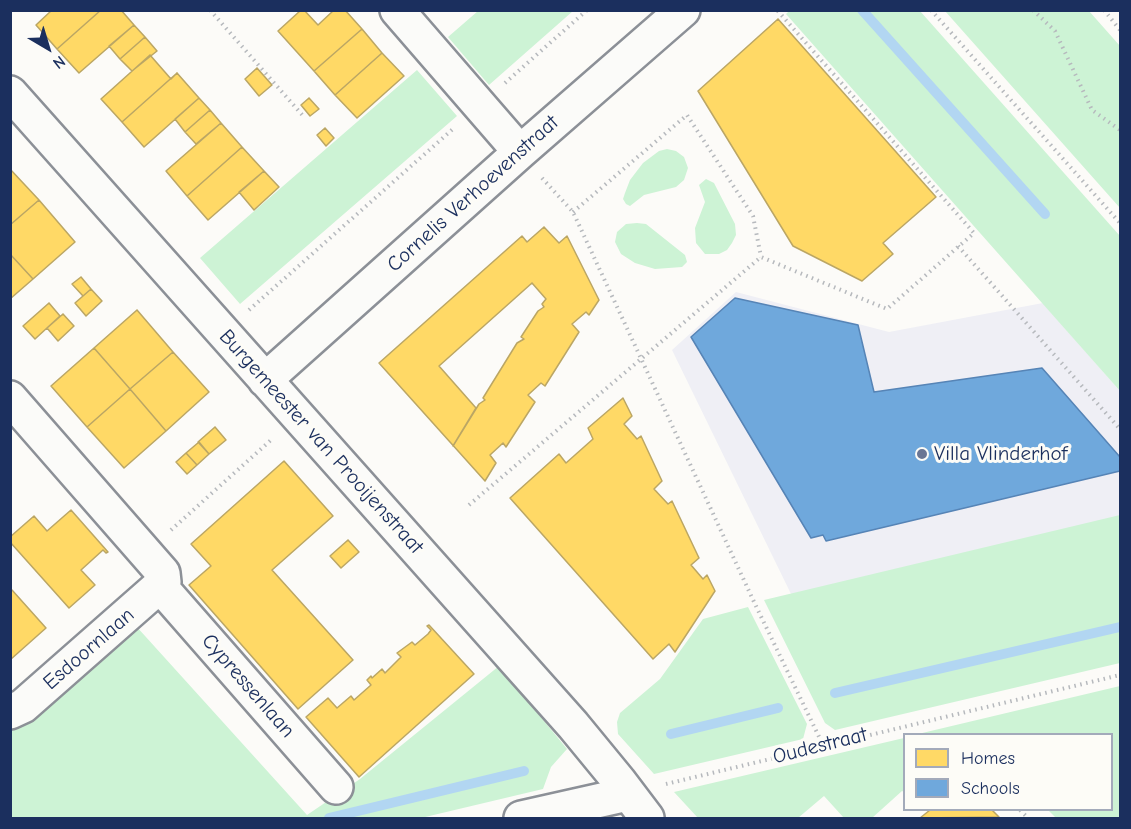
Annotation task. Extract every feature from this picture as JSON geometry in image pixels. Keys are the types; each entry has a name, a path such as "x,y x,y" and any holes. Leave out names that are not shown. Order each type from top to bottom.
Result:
{"street":[{"path":"397,10 520,152"},
{"name":"Cornelis Verhoevenstraat","path":"265,380 683,10"},
{"name":"Burgemeester van Prooijenstraat","path":"10,93 573,725 637,806"},
{"name":"Cypressenlaan","path":"10,398 164,573 162,584 336,787"},
{"name":"Esdoornlaan","path":"10,712 23,706 162,584"},
{"path":"521,819 637,806"}],"path":[{"path":"210,10 304,117"},
{"path":"223,332 587,10"},
{"path":"761,257 887,309 974,233 777,10"},
{"path":"931,10 1120,223"},
{"path":"1033,10 1054,31 1092,110 1120,130"},
{"path":"1104,10 1120,30"},
{"path":"573,212 687,115 753,216 761,257"},
{"path":"520,152 573,212 823,745"},
{"path":"958,246 1120,429"},
{"path":"469,505 761,257"},
{"path":"146,552 298,416"},
{"name":"Oudestraat","path":"637,806 823,745 1120,675"}],"shaded area":[{"name":"Villa Vlinderhof","path":"736,292 889,332 1043,303 1120,391 1120,518 792,596 672,350"}],"green space":[{"path":"478,11 573,11 489,85 448,37"},
{"path":"789,11 920,11 1120,236 1120,391 786,14"},
{"path":"945,11 1089,11 1120,46 1120,208"},
{"path":"417,70 457,116 240,304 200,258"},
{"path":"667,149 676,151 684,157 688,168 684,180 676,187 644,195 630,206 626,204 623,199 630,180 643,163 659,151"},
{"path":"706,179 714,183 735,224 736,235 732,243 727,250 719,254 705,254 696,243 695,228 705,202 699,185"},
{"path":"626,224 646,224 685,255 687,262 682,267 655,269 635,263 621,254 615,242 617,232"},
{"path":"1120,515 1120,663 835,730 825,723 764,600"},
{"path":"748,607 807,724 803,739 654,774 618,734 617,722 620,713 660,679 703,619"},
{"path":"136,626 307,815 360,779 499,666 567,749 551,767 543,789 421,818 11,818 10,727 20,726"},
{"path":"1120,686 1120,818 1056,818 1049,811 1113,811 1113,733 922,733"},
{"path":"903,738 903,792 872,818 844,818 824,796 798,818 698,818 674,792"}],"building: Homes":[{"path":"52,10 101,10 57,49 36,25"},
{"path":"101,10 121,10 134,25 79,73 57,49"},
{"path":"301,10 304,10 318,25 334,10 345,10 362,29 314,71 278,31"},
{"path":"778,19 936,197 883,243 893,254 862,281 793,246 698,91"},
{"path":"134,25 145,37 120,59 109,46"},
{"path":"362,29 382,53 335,95 314,71"},
{"path":"145,37 157,51 132,71 120,59"},
{"path":"382,53 404,76 357,118 335,95"},
{"path":"150,55 171,79 122,122 101,99"},
{"path":"257,68 272,85 259,96 245,79"},
{"path":"177,73 199,98 144,147 122,122"},
{"path":"199,98 210,110 185,132 175,119"},
{"path":"309,98 319,109 310,116 301,105"},
{"path":"210,110 221,123 196,144 185,132"},
{"path":"221,123 242,147 187,196 166,171"},
{"path":"325,128 334,138 326,146 317,135"},
{"path":"242,147 264,171 208,220 187,196"},
{"path":"10,169 39,200 10,225"},
{"path":"264,171 279,187 254,210 239,192"},
{"path":"39,200 75,242 33,279 10,254 10,225"},
{"path":"544,227 559,243 567,236 599,300 589,315 586,312 572,324 579,332 545,386 541,383 528,395 535,402 506,447 503,443 490,455 496,463 485,481 453,446 379,363 522,236 527,242","holes":["532,283 546,299 542,304 544,307 538,311 521,337 524,339 517,343 483,398 485,400 479,404 453,446 476,408 439,366"]},
{"path":"10,254 33,279 10,299"},
{"path":"81,277 91,289 83,296 72,284"},
{"path":"91,289 102,301 86,316 75,303"},
{"path":"49,303 60,316 35,339 23,326"},
{"path":"137,310 173,352 130,389 94,348"},
{"path":"63,314 74,326 58,341 47,328"},
{"path":"94,348 130,389 87,427 51,386"},
{"path":"173,352 209,392 166,431 130,389"},
{"path":"130,389 166,431 124,468 87,427"},
{"path":"623,398 632,416 624,424 637,439 641,436 662,481 654,489 668,504 672,501 699,558 691,565 703,579 707,575 715,591 675,652 669,644 653,659 510,498 559,454 566,463 593,439 588,428"},
{"path":"215,427 226,440 209,454 198,442"},
{"path":"199,442 209,454 197,465 186,453"},
{"path":"186,453 197,465 187,474 176,462"},
{"path":"284,461 333,516 272,570 353,660 298,709 189,585 211,566 191,544"},
{"path":"71,510 108,552 103,550 81,570 95,585 69,608 10,542 10,537 34,516 47,531"},
{"path":"348,540 359,552 341,568 330,556"},
{"path":"12,590 46,628 10,660 10,591"},
{"path":"429,625 474,674 359,777 306,717 328,698 337,708 351,696 354,700 371,685 367,680 371,676 372,678 382,669 385,673 401,657 397,653 412,642 415,645 428,634 431,630 427,626"},
{"path":"929,811 993,811 999,817 920,818"}],"building: Schools":[{"path":"735,298 858,325 874,392 1042,368 1120,457 1120,471 826,541 823,535 811,538 691,337"}],"waterway":[{"path":"862,10 1045,214"},
{"path":"835,693 1120,627"},
{"path":"671,734 778,708"},
{"path":"329,818 524,771"}],"place":[{"name":"Villa Vlinderhof","path":"922,454"}]}
